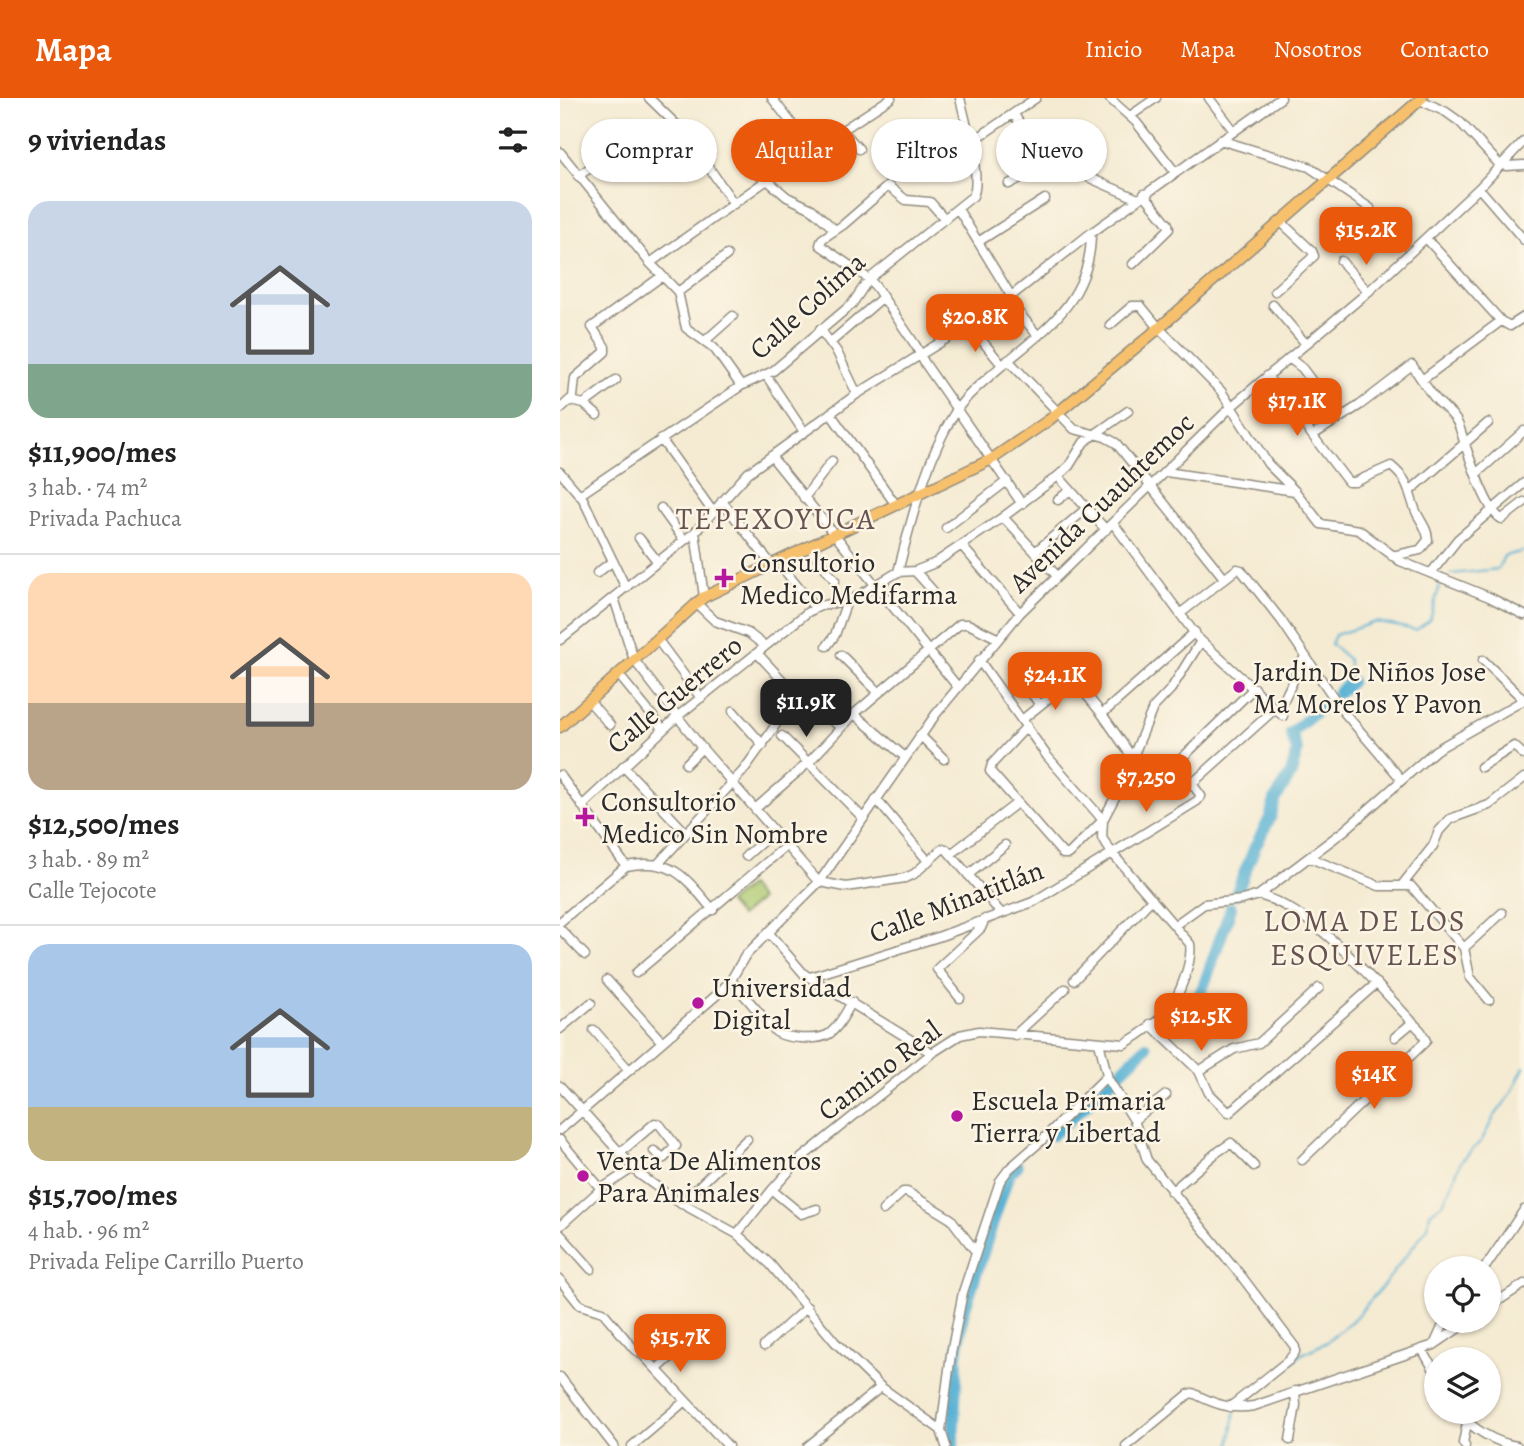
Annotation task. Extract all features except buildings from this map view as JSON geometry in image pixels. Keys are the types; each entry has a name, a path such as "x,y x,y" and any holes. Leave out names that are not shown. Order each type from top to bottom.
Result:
{"main road":[{"path":"560,727 700,600 992,459 1058,413 1421,99"}],"street":[{"path":"649,98 686,134 734,204"},
{"path":"772,98 788,119"},
{"path":"857,120 891,98"},
{"name":"Calle Colima","path":"960,98 965,119"},
{"path":"982,135 1036,98"},
{"path":"1109,98 1130,116 1175,172"},
{"path":"1130,116 1156,98"},
{"path":"560,640 695,532 741,479 771,456 857,394 970,326 1091,233 1281,98"},
{"path":"1212,99 1234,131"},
{"path":"1421,99 1454,117 1502,165 1524,165"},
{"path":"1009,184 1028,172 1030,164 1029,141 1014,114"},
{"path":"1220,140 1299,163 1370,208"},
{"name":"Avenida Cuauhtemoc","path":"560,1130 719,993 731,980 744,956 820,881 957,685 1020,613 1232,406 1368,292 1479,188 1524,141"},
{"path":"560,152 650,263 678,292 686,328 718,352 741,386"},
{"path":"650,263 764,182"},
{"path":"769,182 787,197 812,209 835,230"},
{"name":"Calle Colima","path":"581,494 741,386 766,375 852,304 869,279 973,196 974,182"},
{"path":"1101,182 1141,197 1168,224 1169,229 1133,264"},
{"path":"945,219 930,202 906,200 892,187 885,187 822,239 821,248 869,279 883,296 1022,504"},
{"path":"1479,188 1524,240"},
{"path":"978,242 1045,200"},
{"path":"958,209 1011,296"},
{"path":"1275,291 1314,256 1312,251 1280,222"},
{"path":"1091,233 1086,268 1069,305 1060,317 976,388 958,408 936,454 922,492 898,572 915,571 935,563 962,546 1058,476 1093,434 1128,411"},
{"path":"1426,238 1502,321 1510,326 1524,317"},
{"path":"678,292 726,256"},
{"path":"1342,261 1368,292"},
{"path":"560,409 571,401 575,378 605,352 604,344 592,329 594,325 663,276"},
{"path":"831,342 883,296"},
{"path":"1110,325 1129,308 1138,305 1212,381 1232,406 1268,464 1295,491 1321,524 1359,530 1392,556 1524,615"},
{"path":"1273,305 1306,344"},
{"path":"1020,314 1038,336"},
{"path":"705,341 733,316"},
{"path":"1422,380 1502,321"},
{"path":"970,326 1074,429 1105,437 1116,443 1224,578"},
{"path":"820,329 831,342 857,394"},
{"path":"1289,358 1302,368 1325,400"},
{"path":"1313,435 1360,405 1410,365 1438,402 1457,420 1493,512 1502,520 1524,502"},
{"path":"766,375 804,432"},
{"path":"1267,376 1348,482 1355,482 1391,466 1411,490 1415,510 1428,533 1428,540 1420,550 1392,556"},
{"path":"584,404 616,380"},
{"path":"571,401 584,404 597,415"},
{"path":"830,413 896,505"},
{"path":"1411,490 1488,423"},
{"path":"1476,474 1524,431"},
{"path":"661,439 713,512"},
{"path":"771,456 957,685"},
{"path":"804,498 832,461"},
{"path":"560,472 581,494 626,589"},
{"path":"1166,472 1295,491"},
{"path":"1058,476 1106,530"},
{"path":"946,528 1007,481"},
{"path":"1431,573 1458,539 1524,483"},
{"path":"1058,500 1070,490"},
{"path":"722,501 815,608"},
{"path":"661,508 684,540"},
{"path":"1035,552 1087,508"},
{"path":"1003,517 1057,576"},
{"path":"1113,523 1201,641 1279,712"},
{"path":"695,532 700,600 715,621 747,633 765,646"},
{"path":"639,538 658,562"},
{"path":"809,546 835,580"},
{"path":"962,546 1020,613"},
{"path":"597,573 613,561"},
{"path":"1181,613 1237,569 1243,572 1342,710 1402,779"},
{"path":"915,571 933,591"},
{"name":"Calle Guerrero","path":"582,806 678,716 815,608 847,601 898,572"},
{"path":"614,598 634,660 702,748 786,846 820,881 846,887 905,878 942,849 946,849 1001,913"},
{"path":"827,646 835,635 847,601"},
{"path":"755,810 809,762 840,727 960,624 968,624 997,638"},
{"path":"1102,713 1195,632"},
{"path":"657,639 701,698"},
{"path":"1132,757 1102,713 1077,682 1073,681 1040,705 990,768 992,774 1063,854 1069,854 1102,820 1121,786 1153,708 1171,689 1201,641"},
{"path":"757,653 796,692 840,727"},
{"path":"841,655 879,692"},
{"path":"1254,688 1177,763 1191,780 1196,780 1279,712 1305,656"},
{"path":"979,660 1060,772 1102,820 1102,838 1112,853"},
{"path":"1175,925 1204,904 1242,900 1259,895 1310,858 1436,750 1524,701 1483,660"},
{"path":"1015,671 1040,705"},
{"path":"618,674 663,729"},
{"path":"657,865 763,745 796,692"},
{"path":"589,701 610,725"},
{"name":"Calle Guerrero","path":"733,711 763,745"},
{"path":"855,714 905,757"},
{"path":"920,735 943,758"},
{"path":"782,736 863,818"},
{"path":"1481,767 1513,746 1517,746 1524,755"},
{"path":"686,764 702,748"},
{"path":"623,766 687,832"},
{"path":"560,775 626,866"},
{"path":"1402,885 1433,846 1439,831 1450,819 1489,805 1524,778"},
{"name":"Calle Minatitlán","path":"810,977 938,937 1033,902 1200,799 1201,796 1191,780"},
{"path":"876,799 928,861"},
{"path":"951,854 1017,803"},
{"path":"746,856 774,832"},
{"path":"968,875 1005,845"},
{"path":"636,973 786,846"},
{"name":"Camino Real","path":"737,1234 800,1159 932,1053 960,1035 970,1032 1124,1044 1168,1009 1184,980 1191,947 1112,853"},
{"path":"1310,858 1379,886 1411,886 1464,948 1470,977 1489,1000"},
{"path":"560,922 626,866 657,865 671,868 682,874 713,910"},
{"path":"1259,895 1286,904 1347,953 1413,1022 1426,1041 1302,1160"},
{"path":"1074,980 1152,899"},
{"path":"1464,948 1502,913"},
{"path":"960,998 937,969 981,928 985,919"},
{"path":"560,929 585,955"},
{"path":"768,932 804,974 932,1053"},
{"path":"607,980 662,1042"},
{"path":"731,980 775,1031 784,1037 818,1037 828,1034 852,1002"},
{"path":"1150,1024 1199,1071 1209,1093 1227,1112 1231,1112 1377,983"},
{"path":"1199,1071 1234,1049 1259,1043 1319,988"},
{"path":"1015,1035 1065,989"},
{"path":"560,1029 591,1003"},
{"path":"1395,1037 1413,1022"},
{"path":"594,1030 629,1070"},
{"path":"1099,1042 1109,1081 1134,1120 1145,1156 1295,1347 1289,1360 1230,1407"},
{"path":"946,1446 941,1430 955,1329 963,1292 1003,1176 1109,1081"},
{"path":"560,1086 633,1168 681,1203 737,1234 770,1264 835,1342 881,1387 941,1430"},
{"path":"1134,1120 1166,1095"},
{"path":"620,1153 655,1123 660,1125 676,1146 664,1158 654,1151"},
{"path":"681,1203 747,1139"},
{"path":"560,1140 601,1189"},
{"path":"1171,1192 1231,1143 1254,1166"},
{"path":"560,1226 601,1189 633,1168"},
{"path":"772,1190 801,1214 817,1209"},
{"path":"883,1210 907,1192 951,1219 976,1252"},
{"path":"1493,1256 1524,1210"},
{"path":"560,1234 591,1269"},
{"path":"560,1280 580,1305 605,1314 634,1349 657,1369 728,1446"},
{"path":"1501,1299 1524,1283"},
{"path":"764,1346 807,1307"},
{"path":"1434,1345 1440,1333"},
{"path":"1126,1446 1189,1394 1193,1393 1218,1405 1254,1406 1434,1345 1452,1333"},
{"path":"657,1369 689,1341"},
{"path":"1422,1349 1424,1352"},
{"path":"560,1378 614,1446"},
{"path":"808,1446 881,1387"},
{"path":"1290,1440 1296,1405 1295,1391"},
{"path":"632,1446 685,1401"},
{"path":"1462,1445 1467,1424"},
{"path":"1469,1424 1500,1442 1517,1446"}],"green space":[{"path":"749,886 760,900 740,917 728,903"}],"waterway":[{"path":"1451,574 1498,569 1504,556 1524,551"},
{"path":"1351,681 1348,659 1331,644 1335,635 1376,622 1416,630 1430,620 1440,584"},
{"path":"1338,693 1351,681"},
{"path":"1236,894 1270,818 1275,800 1291,774 1297,751 1291,733 1329,701"},
{"path":"1163,1029 1194,1006 1231,908"},
{"path":"1052,1135 1146,1047"},
{"path":"1255,1394 1302,1354 1327,1342 1354,1319 1383,1286 1428,1227 1430,1213 1443,1203 1461,1161 1482,1140 1494,1117 1511,1094 1524,1067"},
{"path":"953,1446 957,1356 963,1314 1009,1173 1017,1166"},
{"path":"1230,1446 1235,1412"}],"place":[{"name":"Consultorio Medico Medifarma","path":"724,578"},
{"name":"Jardin De Niños Jose Ma Morelos Y Pavon","path":"1239,687"},
{"name":"Consultorio Medico Sin Nombre","path":"585,817"},
{"name":"Universidad Digital","path":"698,1003"},
{"name":"Escuela Primaria Tierra y Libertad","path":"957,1116"},
{"name":"Venta De Alimentos Para Animales","path":"583,1176"}],"district":[{"name":"TEPEXOYUCA","path":"776,519"},
{"name":"LOMA DE LOS ESQUIVELES","path":"1365,938"}]}
